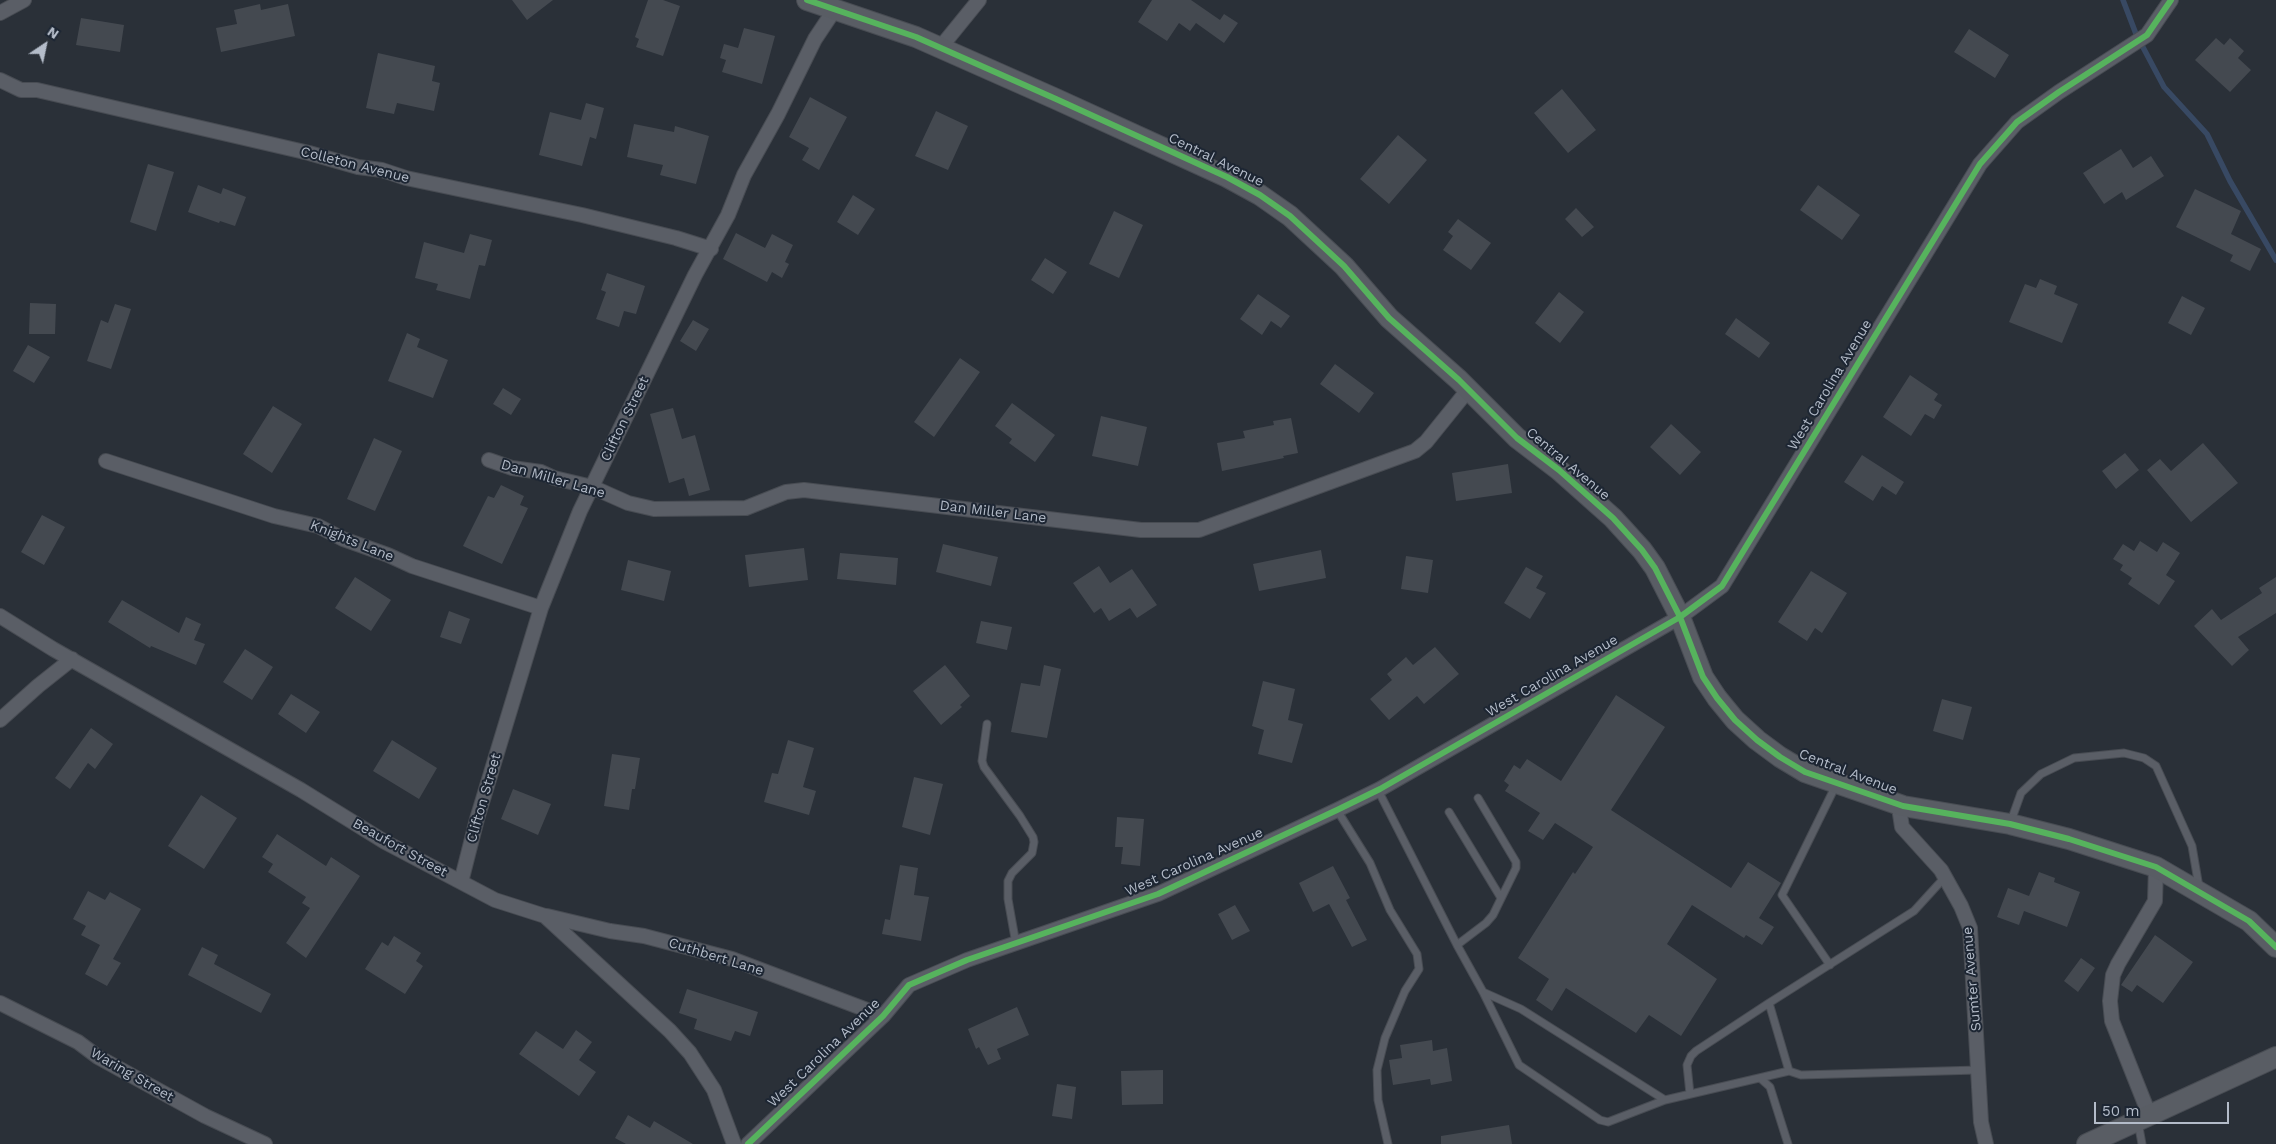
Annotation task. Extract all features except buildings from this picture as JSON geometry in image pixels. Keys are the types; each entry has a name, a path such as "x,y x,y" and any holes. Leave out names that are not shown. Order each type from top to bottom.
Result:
{"street":[{"path":"0,13 24,0"},
{"name":"Central Avenue","path":"807,0 940,48 1227,177 1260,195 1290,216 1344,266 1389,318 1468,390 1517,438 1559,470 1613,518 1642,550 1655,568 1680,617 1704,677 1717,698 1735,720 1780,757 1805,772 1903,806 2010,824 2070,839 2156,867 2250,921 2276,948"},
{"name":"West Carolina Avenue","path":"748,1144 883,1016 909,984 967,960 1158,894 1378,790 1680,617 1722,586 1980,164 2017,122 2147,35 2172,0"},
{"path":"940,48 977,1"},
{"name":"Clifton Street","path":"461,882 477,819 541,608 592,487 695,275 738,194 744,175 778,114 815,38 835,9"},
{"name":"Colleton Avenue","path":"0,80 21,90 37,90 309,153 358,167 382,170 406,178 582,215 676,238 710,249"},
{"name":"Dan Miller Lane","path":"489,460 512,468 541,472 554,478 592,487 628,503 654,509 746,508 786,492 804,490 1141,530 1199,530 1415,451 1426,442 1468,390"},
{"name":"Knights Lane","path":"106,461 186,488 237,502 274,516 318,526 342,539 388,554 412,566 541,608"},
{"name":"Beaufort Street","path":"0,616 285,781 385,842 495,900 545,916 670,1031 690,1052 714,1090 734,1144"},
{"path":"0,720 72,659"},
{"name":"Sumter Avenue","path":"1903,806 1900,814 1902,827 1945,877 1961,906 1970,928 1981,1122 1986,1144"},
{"path":"2143,1117 2112,1021 2110,1001 2115,969 2155,901 2156,867"},
{"name":"Cuthbert Lane","path":"545,916 610,931 644,936 732,959 883,1016"},
{"name":"Waring Street","path":"0,1003 78,1042 98,1057 205,1116 265,1144"},
{"path":"2087,1144 2276,1057"}],"lane":[{"path":"987,724 982,760 984,767 1020,816 1033,836 1034,842 1032,853 1012,873 1008,881 1008,899 1016,944"},
{"path":"2010,824 2022,793 2041,774 2065,762 2074,758 2124,753 2144,758 2156,766 2192,846 2200,892"},
{"path":"1830,965 1782,895 1837,783"},
{"path":"1378,790 1519,1065 1600,1120 1608,1122 1665,1100 1789,1071 1801,1075 1978,1070"},
{"path":"1457,945 1486,923 1516,868 1516,862 1478,798"},
{"path":"1337,810 1370,863 1390,910 1417,954 1419,969 1405,991 1385,1038 1377,1070 1378,1100 1388,1144"},
{"path":"1449,812 1501,898"},
{"path":"1690,1094 1687,1065 1696,1050 1914,911 1945,877"},
{"path":"1483,992 1521,1009 1665,1100"},
{"path":"1769,1003 1789,1071"},
{"path":"1760,1078 1770,1087 1788,1144"},
{"path":"2142,1144 2143,1117"}],"waterway":[{"path":"2123,0 2136,34 2164,87 2207,134 2230,181 2276,260"}],"cycle path":[{"path":"807,0 916,37 1056,99 1227,177 1260,195 1290,216 1344,266 1389,318 1459,380 1517,438 1559,470 1613,518 1642,550 1655,568 1680,617 1703,677 1735,720 1780,757 1805,772 1903,806 2010,824 2069,839 2156,867 2249,921 2276,947"},
{"path":"748,1144 883,1016 909,985 967,960 1158,894 1380,789 1680,617 1722,586 1980,164 2017,122 2059,92 2147,35 2171,0"}]}
